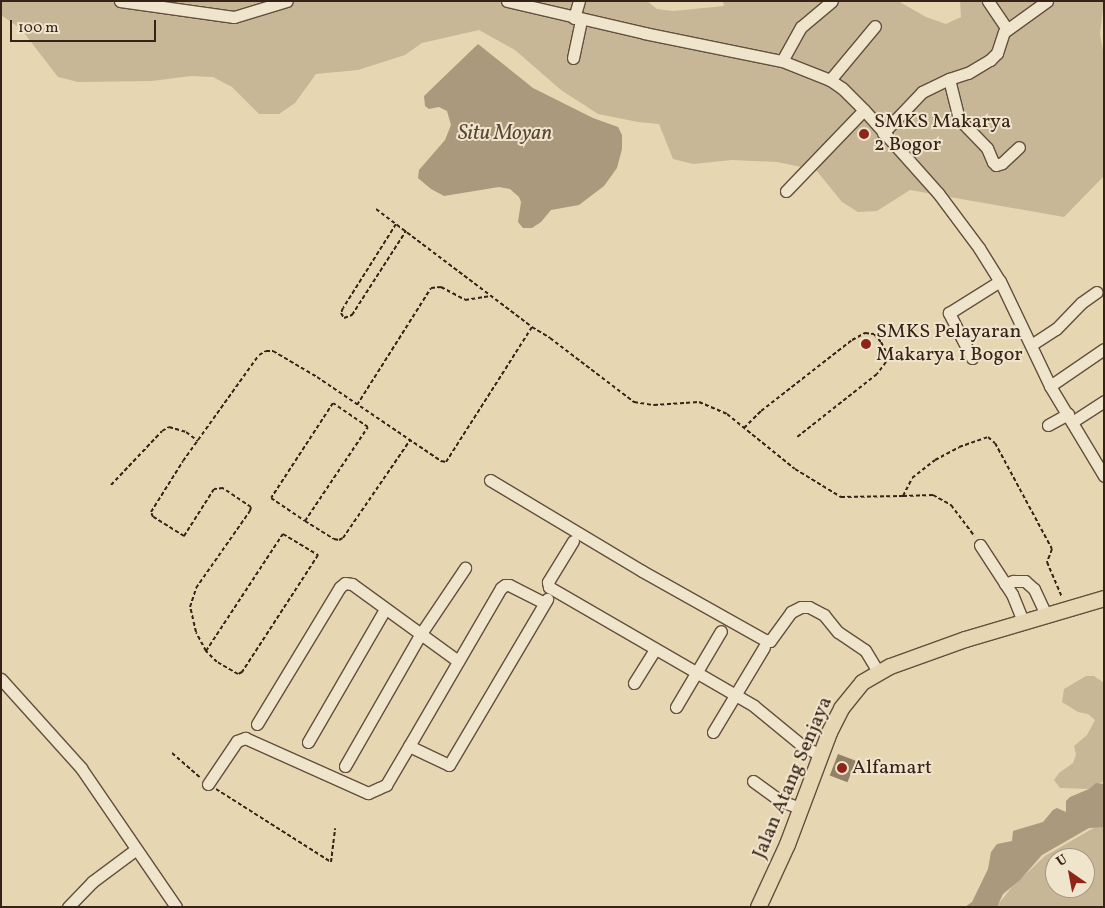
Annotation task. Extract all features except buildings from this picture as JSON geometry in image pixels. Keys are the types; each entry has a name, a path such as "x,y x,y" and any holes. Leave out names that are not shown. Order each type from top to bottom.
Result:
{"main road":[{"name":"Jalan Atang Senjaya","path":"758,907 787,844 813,751 830,732 852,693 876,667 965,638 1104,598"}],"street":[{"path":"120,1 234,17 287,1"},
{"path":"507,1 578,19 782,61 830,80 864,110 938,193 979,248 1000,282 1050,386 1104,476"},
{"path":"573,58 579,1"},
{"path":"782,61 801,27 832,1"},
{"path":"988,1 1007,29"},
{"path":"883,132 922,92 949,79 968,73 990,60 997,53 1000,39 1007,29 1047,1"},
{"path":"830,80 875,26"},
{"path":"949,79 959,119 987,148 996,165 1002,163 1019,147"},
{"path":"786,191 864,110"},
{"path":"972,358 949,313 1000,282"},
{"path":"1031,345 1056,329 1080,303 1097,292"},
{"path":"1050,386 1104,348"},
{"path":"1048,425 1070,418 1104,401"},
{"path":"490,480 626,562 765,640 770,641 791,612 800,607 809,607 824,615 838,632 865,650 876,667"},
{"path":"573,541 547,585 655,650 754,706 813,751"},
{"path":"980,545 1005,584 1023,621"},
{"path":"345,766 420,635 465,568"},
{"path":"1005,584 1013,581 1025,581 1034,589 1046,615"},
{"path":"257,724 340,588 346,584 352,584 458,661"},
{"path":"208,784 237,741 245,738 368,793 386,784 505,585 512,586 544,603"},
{"path":"409,746 449,765 553,589"},
{"path":"308,742 385,609"},
{"path":"676,707 721,631"},
{"path":"713,732 764,647"},
{"path":"634,682 655,650"},
{"path":"1,680 80,768 176,907"},
{"path":"753,781 781,801 796,807"},
{"path":"68,907 92,882 135,850"}],"path":[{"path":"376,209 634,402 654,405 699,402 727,414 794,469 841,497 933,495 951,505 980,545"},
{"path":"396,224 343,308 341,313 344,318 352,315 406,231"},
{"path":"357,405 431,288 441,287 465,300 490,296"},
{"path":"206,651 283,534 318,555 242,672 238,674 228,670 206,651 196,632 190,607 196,588 251,507 219,487 214,489 184,536 153,516 151,512 198,440 259,355 266,351 273,351 446,462 532,327"},
{"path":"744,428 761,411 852,340 865,333 874,334 886,352 886,362 877,374 796,438"},
{"path":"305,521 368,427 333,403 271,498 305,521 334,539 339,540 343,538 410,440"},
{"path":"111,485 162,431 169,427 186,432 198,440"},
{"path":"903,496 912,478 935,460 959,447 988,437 995,443 1052,549 1047,562 1067,609"},
{"path":"172,753 208,784 332,862 335,828"}],"shaded area":[{"path":"1,1 647,1 657,9 673,11 724,6 723,1 898,1 926,17 946,24 961,17 960,1 1104,1 1100,34 1104,56 1104,176 1064,217 910,190 877,211 858,212 842,202 816,170 777,162 732,160 693,164 673,159 659,124 598,114 561,90 515,50 479,30 422,43 405,55 358,70 316,74 295,103 279,114 259,114 232,87 213,77 191,76 152,81 78,82 58,77 21,29 1,15"},
{"path":"1086,676 1094,676 1104,683 1104,781 1089,789 1060,788 1054,780 1059,773 1073,763 1076,755 1074,746 1087,735 1095,720 1088,714 1078,712 1062,702 1064,689"},
{"path":"1104,822 1104,907 996,907 1012,887 1045,856 1045,898 1095,898 1095,848 1059,848"}],"water":[{"name":"Situ Moyan","path":"478,44 533,88 593,118 618,127 622,135 622,149 617,168 604,186 579,205 551,210 541,222 532,228 523,228 518,222 521,202 519,197 510,189 499,187 444,196 431,189 418,178 419,170 445,140 451,125 447,111 439,107 429,109 425,106 424,96"},
{"path":"1096,783 1104,784 1104,827 1089,828 1054,848 1045,848 1045,853 1020,880 1003,894 997,907 965,907 972,902 988,869 991,852 997,844 1012,841 1013,831 1043,822 1057,808 1066,812 1066,801 1070,797 1089,789"}],"place":[{"name":"SMKS Makarya 2 Bogor","path":"864,134"},
{"name":"SMKS Pelayaran Makarya 1 Bogor","path":"866,344"},
{"name":"Alfamart","path":"842,768"}]}
